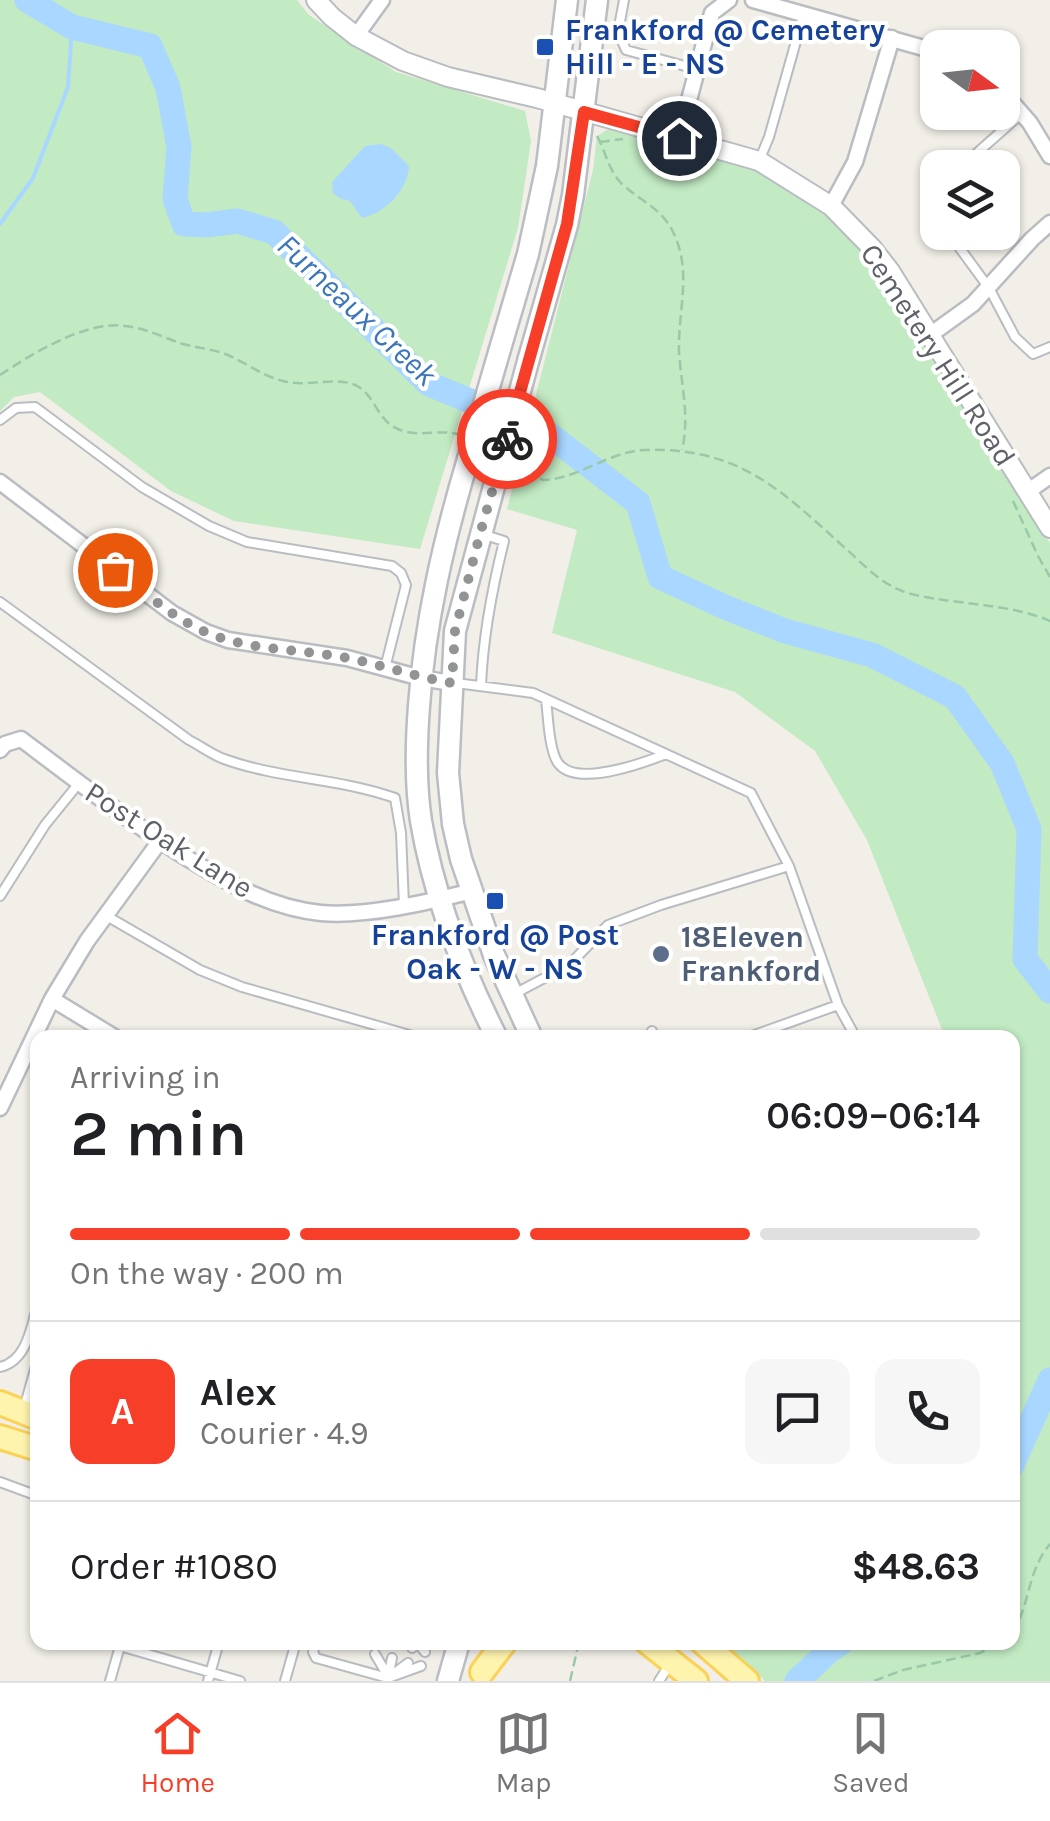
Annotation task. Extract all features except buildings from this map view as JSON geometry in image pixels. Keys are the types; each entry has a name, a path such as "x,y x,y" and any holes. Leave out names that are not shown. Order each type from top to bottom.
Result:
{"main road":[{"path":"493,1030 459,958 431,870 421,818 416,754 421,678 438,568 532,237 547,166 566,0"},
{"path":"529,1030 494,955 461,860 453,824 448,773 455,631 570,214 596,0"},
{"path":"0,1402 30,1415"},
{"path":"0,1436 30,1446"},
{"path":"448,1681 457,1650"},
{"path":"481,1677 489,1650"},
{"path":"481,1677 500,1650"},
{"path":"658,1650 696,1681"},
{"path":"711,1650 746,1680"}],"street":[{"name":"Cemetery Hill Road","path":"316,0 356,36 404,61 448,77 759,161 831,206 881,260 930,335 1019,494 1050,528"},
{"path":"356,36 382,0"},
{"path":"679,138 712,12 729,0"},
{"path":"754,0 920,47"},
{"path":"831,206 855,162 892,38"},
{"path":"1020,112 1050,156"},
{"path":"930,335 973,304 1050,223"},
{"path":"1019,494 1050,476"},
{"path":"0,482 172,613 206,632 228,640 347,658 452,683"},
{"name":"Post Oak Lane","path":"0,750 5,744 21,740 160,841 229,884 260,898 324,914 364,912 472,891"},
{"path":"37,1030 87,940 160,841"},
{"path":"52,999 103,1030"},
{"path":"0,1108 30,1045"}],"lane":[{"path":"624,0 618,32 626,50 696,70"},
{"path":"759,161 804,13"},
{"path":"981,150 1022,114"},
{"path":"961,250 989,288 1015,337 1032,354 1050,347"},
{"path":"0,420 16,408 35,407 142,487 209,526 247,542 392,566 401,573 406,585 385,668"},
{"path":"480,534 504,541 489,602 480,686"},
{"path":"0,602 190,740 222,758 395,798 401,832 404,905"},
{"path":"452,683 533,694 751,793 789,866 838,1005 852,1030"},
{"path":"546,700 553,749 558,764 570,773 591,774 666,754"},
{"path":"0,896 79,783"},
{"path":"514,994 570,965 608,925 789,866"},
{"path":"106,915 200,970 393,1030"},
{"path":"768,1030 838,1005"},
{"path":"0,1367 20,1356 30,1329"},
{"path":"0,1482 30,1493"},
{"path":"110,1681 118,1650"},
{"path":"136,1650 209,1677 240,1681"},
{"path":"209,1677 217,1650"},
{"path":"285,1681 294,1650"},
{"path":"314,1650 316,1658 390,1679 420,1666"},
{"path":"375,1654 390,1679"},
{"path":"390,1679 392,1658"},
{"path":"659,1681 672,1660"},
{"path":"390,1679 408,1662"}],"path":[{"path":"596,133 614,174 663,216 680,248 685,278 679,338 686,408 682,452"},
{"path":"600,142 630,139"},
{"path":"0,375 23,360 89,330 108,324 128,326 181,344 214,350 284,382 338,380 355,384 368,394 383,420 395,429 410,433 451,432 468,437"},
{"path":"517,451 528,458 535,475 543,480 644,450 682,452 732,463 775,486 874,574 903,592 1050,621"},
{"path":"1019,494 1038,556 1050,577"},
{"path":"1020,1618 1033,1570 1050,1544"},
{"path":"570,1681 577,1650"},
{"path":"874,1681 986,1650"}],"green space":[{"path":"0,0 297,0 309,15 396,72 525,111 531,141 518,228 420,549 234,521 171,491 40,392 14,397 0,411"},
{"path":"610,128 759,171 805,198 846,233 909,319 1050,543 1050,1681 765,1681 732,1650 1020,1650 1020,1030 942,1030 867,840 815,751 735,692 552,633 577,530 507,509 593,170 597,136"}],"water":[{"path":"381,144 391,148 409,166 408,175 394,199 362,218 349,200 333,193 332,182 365,146"}],"waterway":[{"name":"Furneaux Creek","path":"27,0 72,27 150,46 168,88 179,147 175,199 184,224 237,221 274,232 429,384 547,433 638,503 660,577 785,631 872,655 955,697 1002,763 1029,829 1025,959 1050,991"},
{"path":"0,224 33,178 68,87 72,27"},
{"name":"Furneaux Creek","path":"1020,1447 1050,1380"},
{"name":"Furneaux Creek","path":"797,1681 830,1650"}],"way so far":[{"path":"115,570 172,613 228,640 347,658 452,683 455,631 507,439"}],"place":[{"name":"Frankford @ Cemetery Hill - E - NS","path":"545,47"},
{"name":"Frankford @ Post Oak - W - NS","path":"495,901"},
{"name":"18Eleven Frankford","path":"661,954"}],"route":[{"path":"507,439 567,224 584,112 679,138"}]}
